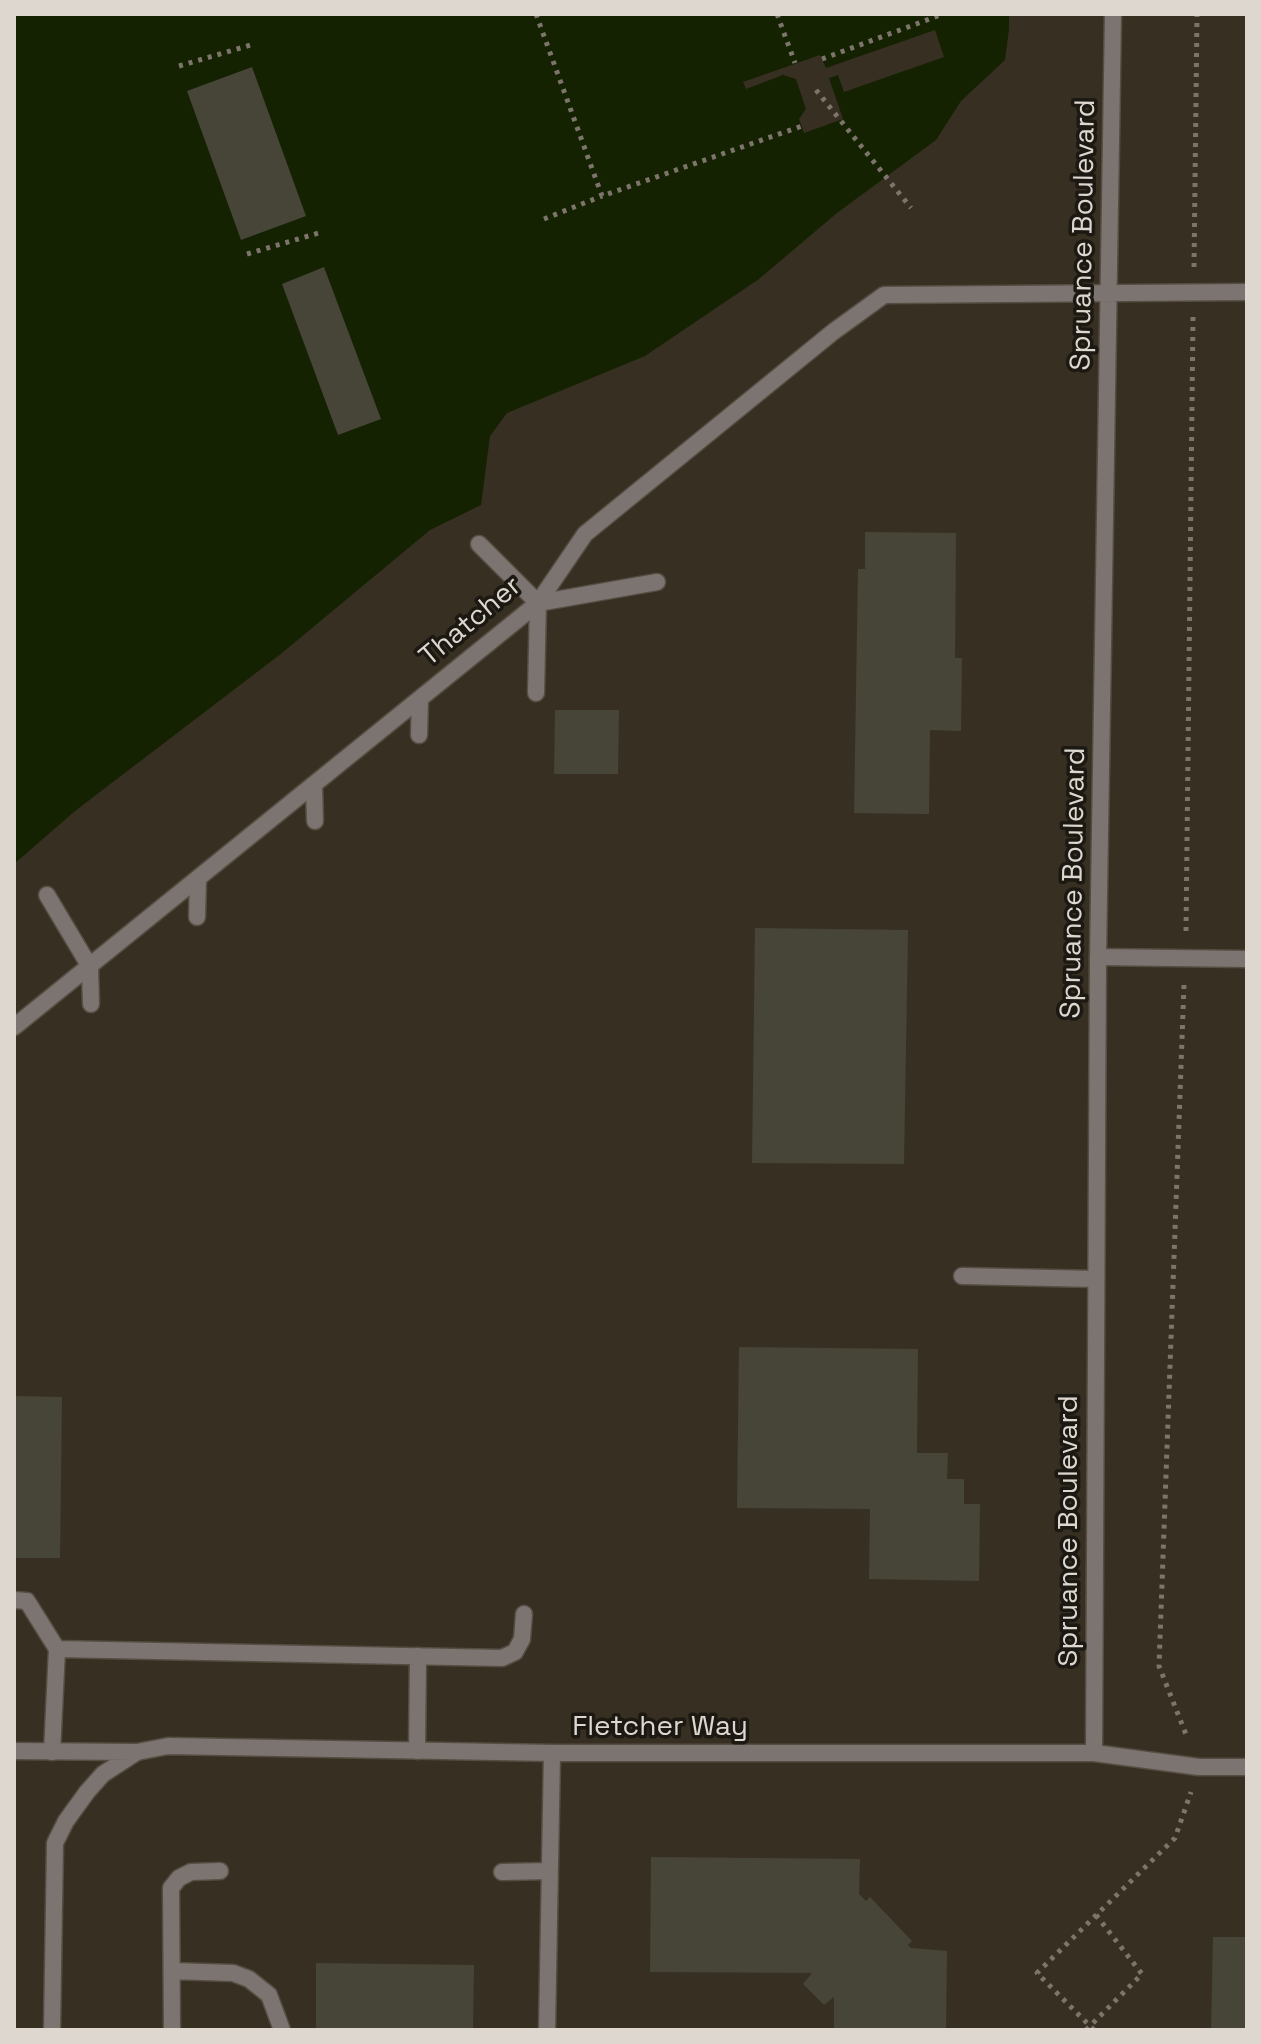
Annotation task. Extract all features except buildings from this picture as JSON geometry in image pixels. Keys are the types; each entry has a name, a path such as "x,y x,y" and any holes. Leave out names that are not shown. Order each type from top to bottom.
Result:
{"street":[{"name":"Spruance Boulevard","path":"1094,1753 1098,957 1113,14"},
{"name":"Thatcher","path":"14,1027 538,603 585,534 833,332 884,295 1247,292"},
{"path":"479,544 538,603 536,693"},
{"path":"538,603 657,582"},
{"path":"419,735 420,699"},
{"path":"314,785 315,821"},
{"path":"197,917 198,880"},
{"path":"47,895 90,967 91,1004"},
{"path":"1098,957 1247,959"},
{"path":"962,1276 1096,1279"},
{"path":"14,1600 27,1601 57,1649 52,1752"},
{"path":"57,1649 502,1658 515,1652 522,1639 524,1614"},
{"path":"417,1751 418,1656"},
{"name":"Fletcher Way","path":"52,2030 55,1843 66,1821 103,1774 137,1752 168,1746 552,1753 1094,1753 1199,1767 1247,1767"},
{"path":"14,1751 137,1752"},
{"path":"547,2030 552,1753"},
{"path":"172,2030 171,1888 179,1878 191,1872 220,1871"},
{"path":"502,1872 549,1871"},
{"path":"172,1971 233,1973 249,1979 269,1995 282,2030"}],"path":[{"path":"536,14 602,196"},
{"path":"777,14 795,63"},
{"path":"822,59 943,14"},
{"path":"1096,1915 1142,1974 1090,2029 1037,1973 1096,1915 1175,1838 1199,1767 1159,1666 1185,958 1197,14"},
{"path":"179,66 254,44"},
{"path":"816,90 911,208"},
{"path":"544,219 802,126"},
{"path":"247,254 322,232"}],"shaded area":[{"path":"14,14 1009,14 1009,29 1005,60 961,101 936,140 837,213 759,279 645,356 507,413 490,436 481,505 430,530 282,653 75,811 14,864"}],"pier":[{"path":"935,30 944,57 844,92 838,75 829,78 843,119 804,133 799,119 806,109 796,79 783,75 746,89 743,82 820,55 826,68"}]}
